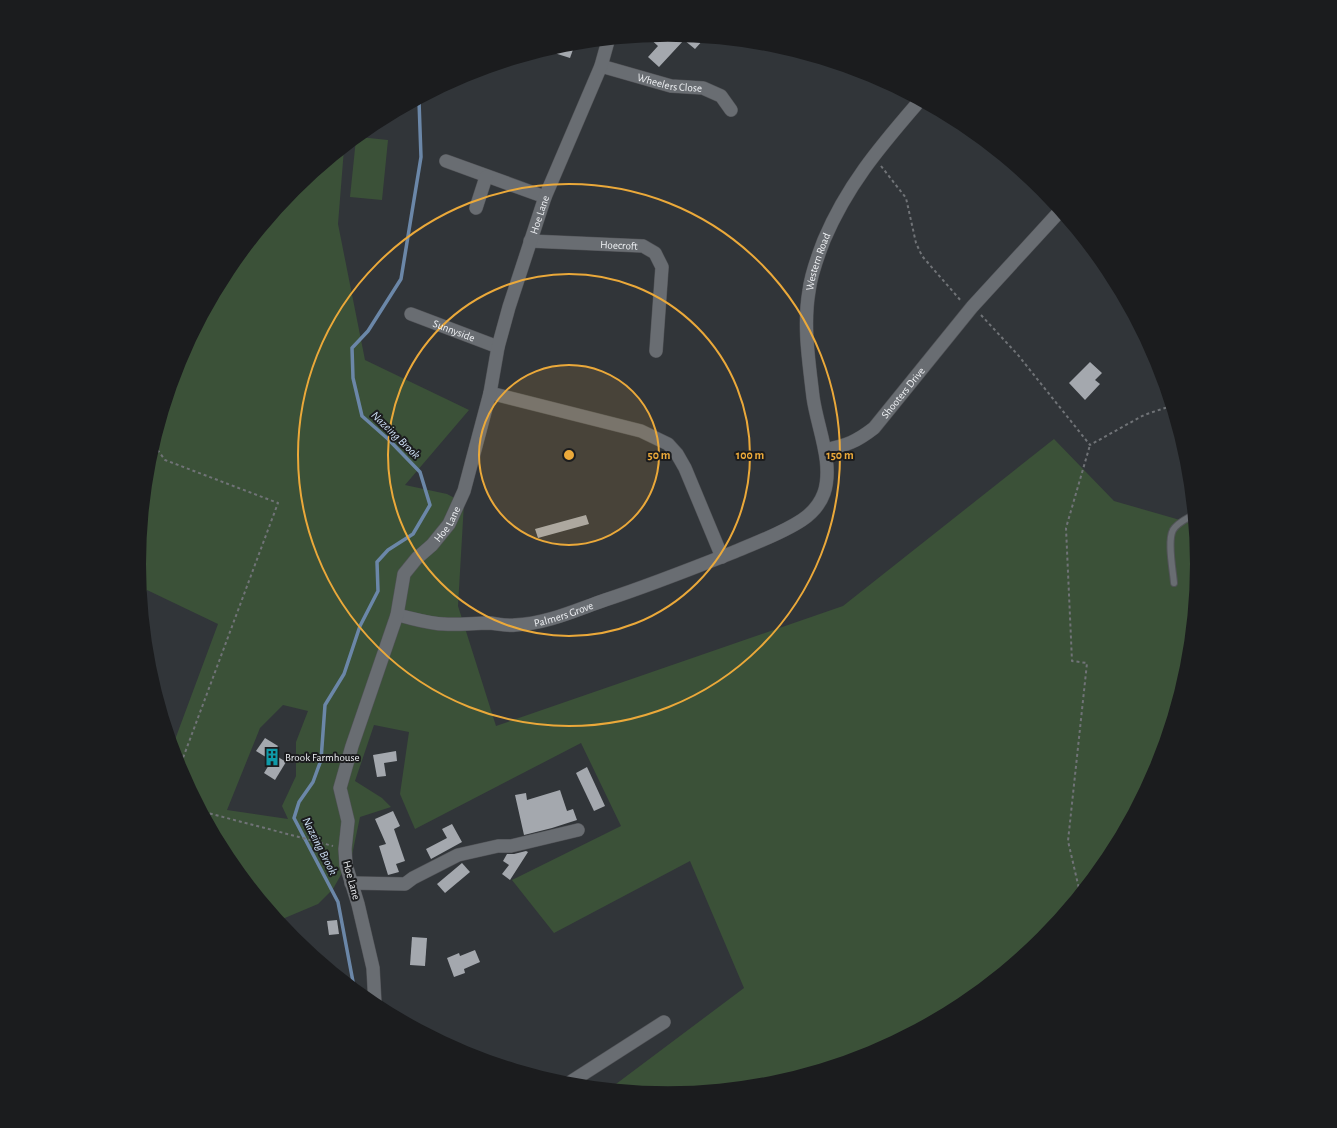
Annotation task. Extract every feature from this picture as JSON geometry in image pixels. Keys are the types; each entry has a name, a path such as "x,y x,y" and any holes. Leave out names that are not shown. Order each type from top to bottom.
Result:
{"street":[{"name":"Hoe Lane","path":"375,995 373,968 358,904 346,865 345,849 348,821 340,788 352,746 396,615 404,574 417,558 432,545 449,524 464,491 490,392 498,347 530,241 546,197 601,66 607,45"},
{"name":"Wheelers Close","path":"601,66 671,86 702,88 721,96 731,110"},
{"name":"Western Road","path":"825,450 815,406 808,359 806,325 809,291 817,258 844,199 873,155 916,105"},
{"path":"446,161 546,197"},
{"path":"476,208 486,176"},
{"name":"Shooters Drive","path":"825,450 859,440 874,428 971,309 1056,215"},
{"name":"Hoecroft","path":"530,241 643,246 655,253 662,267 656,351"},
{"name":"Sunnyside","path":"411,314 498,347"},
{"path":"490,392 641,431 668,444 677,454 685,468 722,557"},
{"name":"Palmers Grove","path":"396,615 442,624 515,625 538,622 563,615 642,588 786,530 805,518 817,506 823,494 827,479 825,450"},
{"path":"352,883 405,884 413,878 458,855 498,846 511,846 578,830"},
{"path":"577,1078 664,1022"}],"lane":[{"path":"1174,583 1170,540 1172,532 1178,524 1188,518"}],"path":[{"path":"873,155 906,198 916,243 922,256 954,294 988,321 1090,445"},
{"path":"1079,887 1068,841 1087,663 1072,661 1066,528 1090,445 1144,415 1166,408"},
{"path":"159,452 165,460 278,503 183,757"},
{"path":"210,814 345,849"}],"green space":[{"path":"367,138 388,140 382,200 350,197 355,147"},
{"path":"343,156 338,224 365,360 469,410 405,485 447,494 464,503 458,606 496,726 843,606 1054,439 1114,501 1188,522 1190,564 1189,598 1186,632 1173,699 1151,764 1137,795 1103,854 1083,882 1038,933 1013,956 959,998 929,1016 868,1046 836,1058 804,1068 737,1082 668,1086 617,1083 744,988 690,861 554,933 512,880 621,826 581,743 415,829 400,794 409,732 374,725 355,781 382,798 391,807 360,817 352,855 333,889 318,904 285,918 254,882 216,825 200,795 176,737 218,624 148,590 146,564 151,496 164,429 186,364 200,333 234,274 254,246 299,195","holes":["283,705 308,711 296,742 296,776 282,806 288,819 227,810 260,728"]}],"building":[{"path":"654,42 682,42 659,67 648,57 658,46"},
{"path":"687,43 700,43 695,49"},
{"path":"572,51 570,58 558,54"},
{"path":"1090,362 1102,373 1095,380 1100,384 1085,400 1069,383"},
{"path":"586,515 589,524 538,538 535,529"},
{"path":"265,738 278,746 269,759 256,751"},
{"path":"396,751 397,761 384,763 386,776 377,777 373,755"},
{"path":"275,755 286,762 275,780 264,773"},
{"path":"587,767 605,806 594,811 576,773"},
{"path":"560,790 567,811 573,809 577,820 524,835 515,795 526,793 527,800"},
{"path":"393,811 400,826 394,829 405,861 396,864 399,872 388,875 379,846 386,844 375,819"},
{"path":"452,824 462,842 431,859 426,849 447,838 442,829"},
{"path":"528,852 510,880 502,874 509,865 503,861 507,854"},
{"path":"462,863 470,872 445,893 437,884"},
{"path":"337,920 339,934 329,935 327,921"},
{"path":"412,937 427,938 425,966 410,965"},
{"path":"475,950 480,962 464,969 465,973 454,977 447,958 459,953 460,956"}],"waterway":[{"name":"Nazeing Brook","path":"353,979 338,902 294,818 299,802 313,782 321,760 325,705 344,674 360,626 378,591 377,562 388,550 413,534 430,505 420,472 388,439 362,416 353,378 352,348 368,331 401,279 421,157 419,106"}],"place":[{"name":"Brook Farmhouse","path":"272,757"}]}
